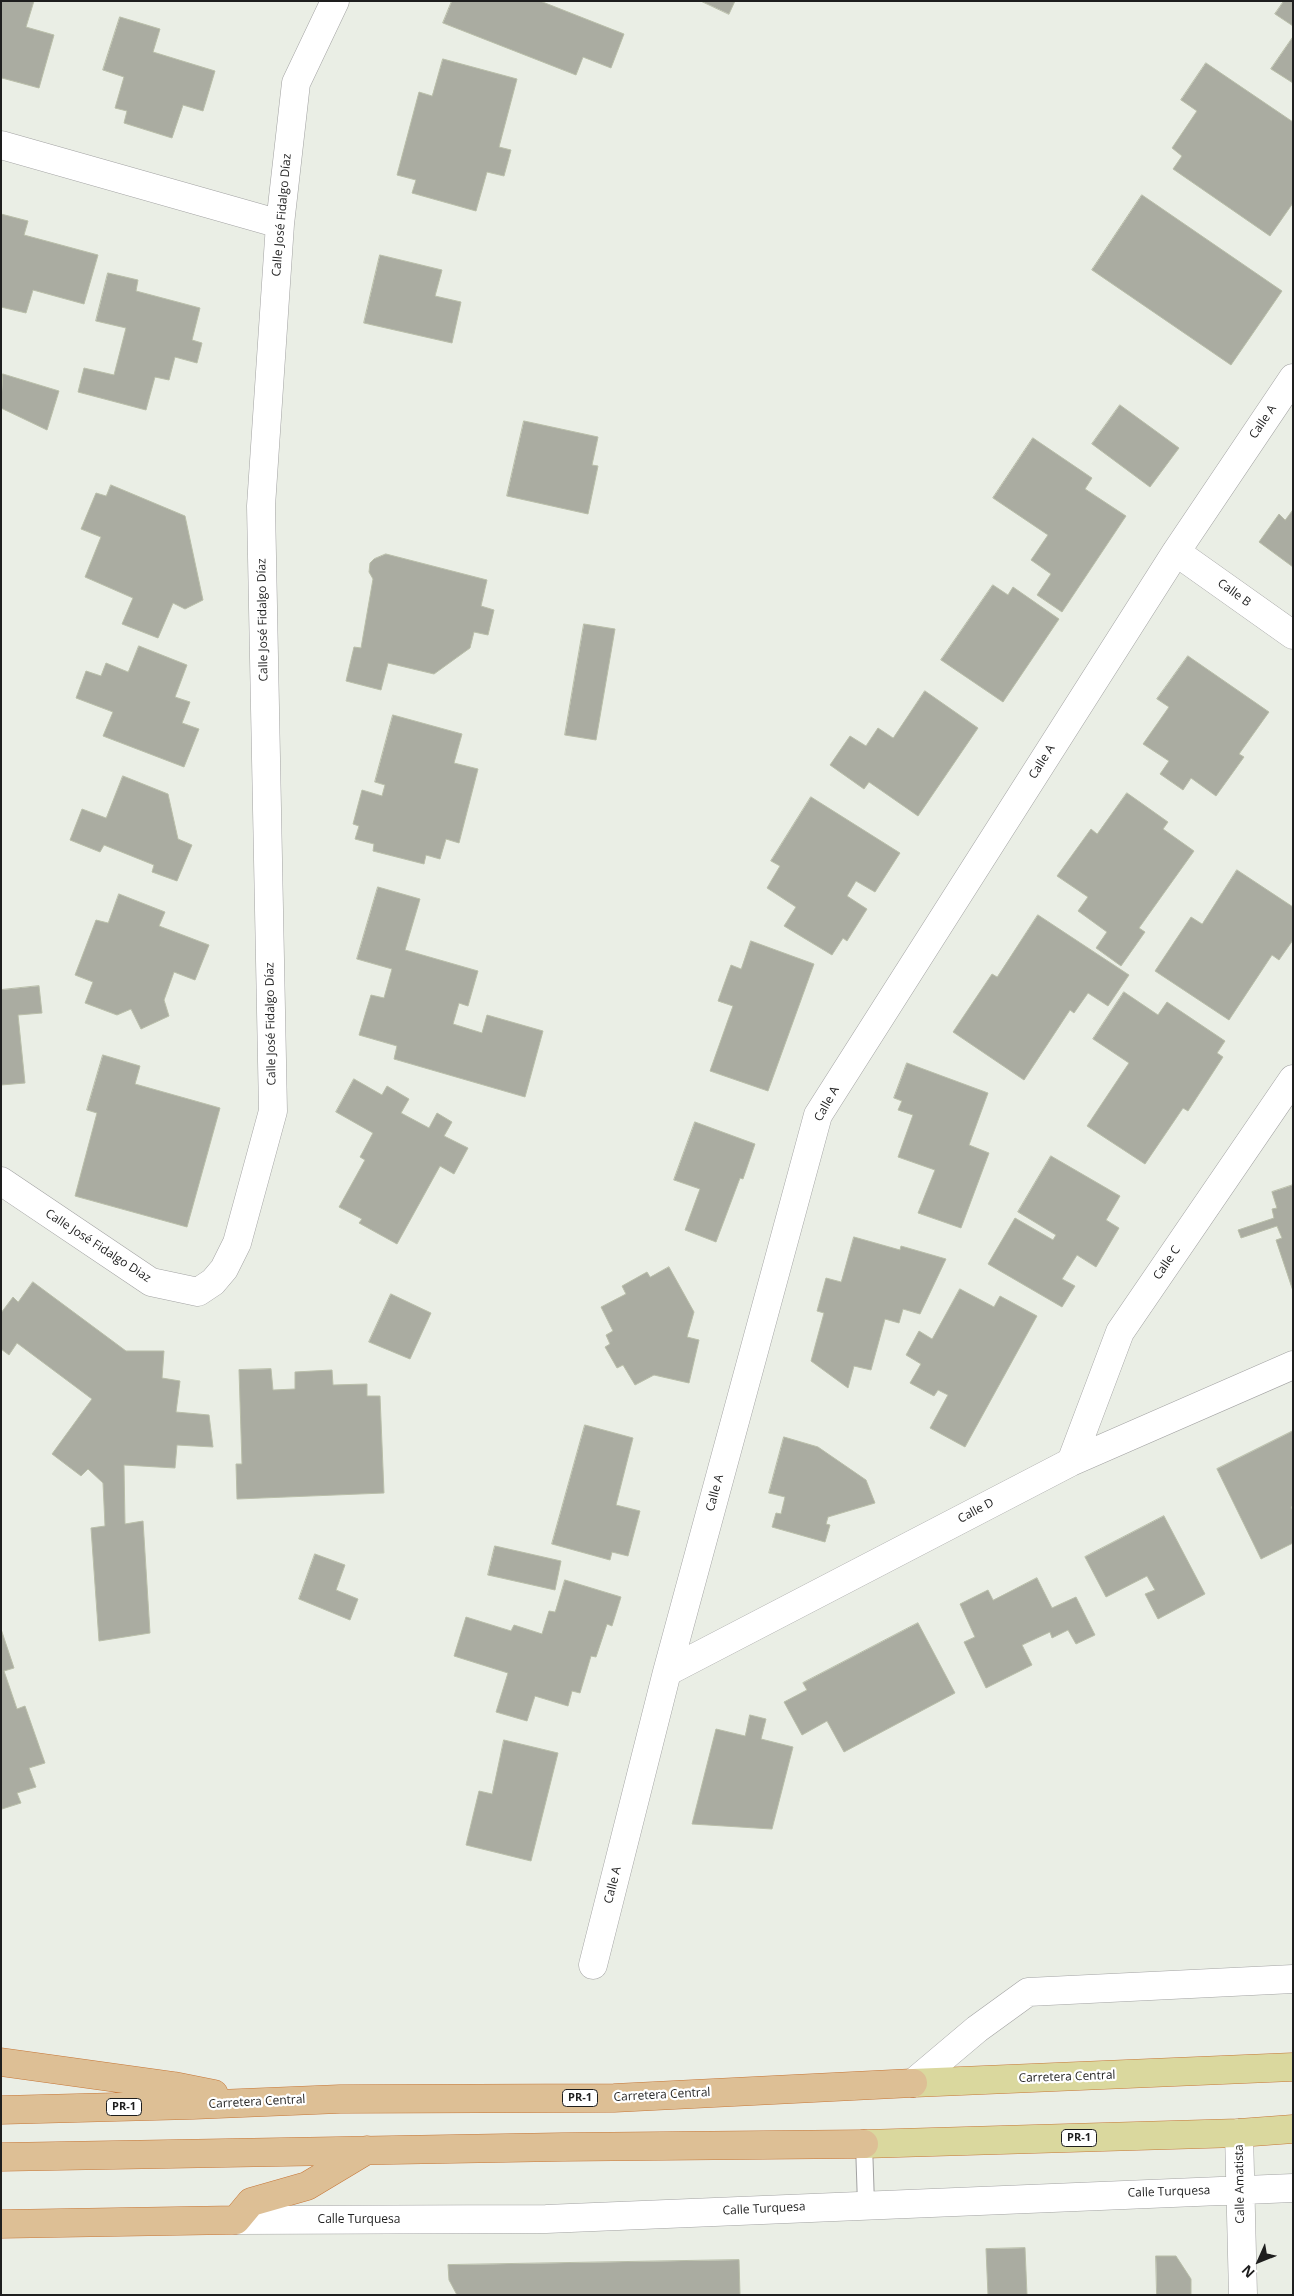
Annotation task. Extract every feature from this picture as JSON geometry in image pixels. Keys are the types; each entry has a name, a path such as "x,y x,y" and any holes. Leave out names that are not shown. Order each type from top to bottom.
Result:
{"highway":[{"path":"1,2062 174,2086 247,2102"},
{"name":"Carretera Central","path":"1,2110 350,2099 614,2098 1293,2067"},
{"name":"PR-1","path":"1,2158 369,2150 864,2144 1239,2134 1293,2129"},
{"path":"1,2224 236,2220 251,2202 307,2186 369,2150"}],"street":[{"name":"Calle José Fidalgo Díaz","path":"237,1243 273,1111 261,506 280,224 296,83 335,1"},
{"path":"1,145 280,224"},
{"name":"Calle A","path":"593,1965 667,1672 818,1115 1176,552 1293,378"},
{"name":"Calle B","path":"1176,552 1293,635"},
{"name":"Calle C","path":"1071,1462 1120,1332 1293,1079"},
{"name":"Calle José Fidalgo Diaz","path":"1,1182 151,1282 198,1292 213,1282 224,1269 237,1243"},
{"name":"Calle D","path":"667,1672 1071,1462 1293,1365"},
{"path":"913,2083 976,2029 1028,1992 1293,1979"},
{"name":"Calle Amatista","path":"1239,2134 1243,2295"},
{"name":"Calle Turquesa","path":"236,2220 546,2219 866,2204 1293,2188"}],"lane":[{"path":"864,2144 866,2204"}],"building":[{"path":"1,1 34,1 26,27 54,35 39,88 2,78 1,81"},
{"path":"452,1 540,1 624,34 611,68 583,57 576,75 443,23"},
{"path":"701,1 735,1 729,14"},
{"path":"1284,1 1293,1 1293,26 1275,14"},
{"path":"120,17 160,29 153,52 215,71 203,111 183,105 172,138 124,123 127,111 115,108 124,77 103,70"},
{"path":"1293,37 1293,83 1271,69"},
{"path":"443,59 517,79 499,147 511,150 504,176 487,172 476,211 412,193 416,180 397,175 419,92 432,96"},
{"path":"1206,63 1293,122 1293,203 1270,236 1173,169 1182,156 1172,148 1197,111 1181,100"},
{"path":"1142,195 1282,291 1231,365 1092,270"},
{"path":"1,214 28,221 24,235 98,255 84,304 33,290 26,313 1,307"},
{"path":"380,255 442,270 435,296 461,302 452,343 364,323"},
{"path":"108,273 138,280 136,291 200,308 192,340 202,343 197,363 175,357 169,380 155,377 146,410 78,392 84,368 114,375 126,328 96,321"},
{"path":"3,374 59,391 47,430 1,408"},
{"path":"1120,405 1179,448 1150,487 1092,444"},
{"path":"524,421 598,437 592,465 598,466 588,514 507,496"},
{"path":"1033,438 1092,478 1085,489 1126,516 1062,612 1037,595 1051,574 1031,560 1048,535 993,498"},
{"path":"111,485 185,516 203,600 185,609 173,603 158,638 122,624 133,598 85,577 101,537 81,529 96,493 106,496"},
{"path":"1293,510 1293,567 1259,542 1279,514 1285,520"},
{"path":"386,554 487,580 481,606 494,610 488,635 474,632 470,648 434,674 388,663 381,690 346,681 354,647 361,648 373,579 369,572 370,563 374,559"},
{"path":"993,585 1008,595 1013,587 1059,619 1003,702 941,660"},
{"path":"584,624 615,629 596,740 565,735"},
{"path":"139,646 187,665 175,697 190,702 182,723 199,729 184,767 103,736 113,712 76,698 86,671 101,676 106,663 128,672"},
{"path":"1188,656 1269,712 1239,754 1244,757 1216,796 1191,778 1183,790 1160,774 1169,761 1143,744 1169,707 1157,699"},
{"path":"925,691 978,728 918,816 869,782 864,789 830,765 850,736 866,746 878,728 893,738"},
{"path":"393,715 462,734 454,763 478,769 459,843 446,839 440,859 426,855 424,864 373,851 374,844 355,839 359,826 353,824 362,790 382,796 385,785 375,782"},
{"path":"123,776 168,794 178,839 192,845 177,881 152,872 154,865 104,845 100,852 70,840 82,809 106,818"},
{"path":"1127,793 1168,822 1163,829 1194,851 1139,928 1145,932 1121,966 1096,948 1107,932 1078,911 1088,897 1057,876 1091,829 1097,834"},
{"path":"811,797 900,853 875,892 856,881 847,896 867,909 847,941 843,938 832,955 784,926 796,907 767,888 780,866 771,861"},
{"path":"1237,870 1293,907 1293,940 1279,960 1272,955 1229,1020 1155,971 1191,917 1202,924"},
{"path":"378,887 420,899 405,950 478,971 468,1006 459,1003 453,1024 482,1033 487,1015 543,1031 525,1097 394,1059 397,1046 359,1035 371,995 384,998 392,969 357,959"},
{"path":"119,894 165,912 159,926 209,945 195,980 174,972 164,1000 169,1016 141,1029 131,1009 117,1015 85,1003 93,982 75,975 96,920 108,923"},
{"path":"1038,915 1129,975 1108,1006 1088,993 1074,1013 1070,1010 1024,1080 953,1032 992,974 997,977"},
{"path":"751,941 814,964 768,1091 710,1071 733,1006 718,1001 731,965 741,969"},
{"path":"39,986 42,1013 18,1015 25,1083 1,1085 1,990"},
{"path":"1124,992 1158,1015 1167,1002 1225,1041 1217,1053 1223,1057 1188,1111 1183,1108 1145,1164 1087,1126 1129,1063 1093,1039"},
{"path":"103,1055 140,1066 135,1084 220,1108 187,1227 75,1196 97,1113 87,1110"},
{"path":"907,1063 988,1093 969,1145 989,1153 961,1228 918,1213 935,1170 898,1157 913,1115 898,1110 902,1101 894,1098"},
{"path":"354,1079 382,1095 387,1086 409,1099 401,1113 429,1128 437,1113 452,1122 444,1136 468,1148 454,1174 440,1166 397,1244 359,1223 362,1219 339,1207 365,1160 360,1157 373,1133 336,1112"},
{"path":"695,1122 755,1144 743,1179 740,1178 716,1242 685,1230 700,1189 674,1180"},
{"path":"1051,1156 1120,1196 1106,1220 1119,1228 1096,1267 1077,1255 1062,1279 1075,1286 1062,1307 988,1264 1015,1218 1053,1240 1056,1235 1018,1212"},
{"path":"1293,1185 1293,1291 1276,1240 1282,1238 1277,1226 1241,1238 1238,1230 1274,1218 1272,1209 1277,1208 1272,1192"},
{"path":"854,1237 900,1250 901,1246 946,1259 920,1314 903,1309 899,1323 885,1319 871,1370 854,1366 848,1388 811,1361 824,1313 817,1311 826,1278 841,1282"},
{"path":"669,1267 694,1312 687,1337 699,1340 689,1383 654,1375 635,1385 623,1365 617,1368 605,1347 610,1344 606,1335 613,1331 601,1307 626,1294 622,1286 647,1272 650,1277"},
{"path":"33,1282 126,1351 164,1351 162,1378 180,1381 176,1412 209,1415 213,1447 177,1445 175,1468 124,1465 125,1524 143,1521 150,1633 99,1641 91,1528 105,1526 103,1483 88,1469 81,1476 52,1454 92,1399 17,1343 9,1355 1,1349 1,1313 13,1297 18,1302"},
{"path":"960,1289 994,1307 1000,1296 1037,1316 965,1447 930,1428 948,1395 938,1390 934,1396 910,1383 921,1364 906,1355 919,1331 932,1339"},
{"path":"391,1294 431,1313 410,1359 369,1342"},
{"path":"271,1369 273,1390 295,1389 295,1372 332,1370 333,1385 367,1384 367,1396 380,1396 384,1493 237,1499 236,1464 242,1464 239,1370"},
{"path":"585,1425 633,1438 616,1505 640,1511 628,1556 612,1552 610,1560 552,1544"},
{"path":"1293,1431 1293,1506 1291,1507 1293,1511 1293,1543 1261,1559 1217,1469"},
{"path":"784,1437 818,1447 866,1480 875,1503 828,1517 826,1524 830,1525 825,1542 772,1527 776,1513 781,1514 785,1497 769,1493"},
{"path":"1164,1516 1205,1594 1158,1619 1145,1594 1155,1590 1147,1576 1106,1597 1085,1557"},
{"path":"495,1546 561,1561 555,1590 488,1575"},
{"path":"315,1554 345,1565 336,1590 358,1599 350,1620 299,1599"},
{"path":"1037,1578 1052,1608 1076,1597 1095,1635 1076,1644 1068,1630 1052,1638 1050,1632 1022,1645 1032,1665 986,1688 964,1642 975,1637 960,1604 988,1590 993,1600"},
{"path":"565,1580 621,1597 612,1626 607,1624 596,1657 591,1656 580,1693 572,1691 568,1706 535,1696 527,1721 496,1712 508,1673 454,1656 466,1617 511,1631 514,1625 542,1634 549,1611 555,1612"},
{"path":"918,1623 955,1693 844,1752 827,1721 802,1735 784,1702 807,1690 803,1683"},
{"path":"1,1629 14,1668 4,1671 17,1709 25,1706 45,1763 29,1768 36,1787 17,1793 21,1803 2,1809"},
{"path":"750,1715 766,1719 761,1739 793,1747 772,1829 692,1824 716,1729 745,1736"},
{"path":"504,1740 558,1753 531,1861 466,1845 479,1791 492,1794"},
{"path":"1025,2248 1027,2295 988,2295 986,2249"},
{"path":"1156,2256 1176,2256 1191,2279 1191,2295 1157,2295"},
{"path":"739,2260 740,2295 457,2295 449,2280 448,2265"}]}
